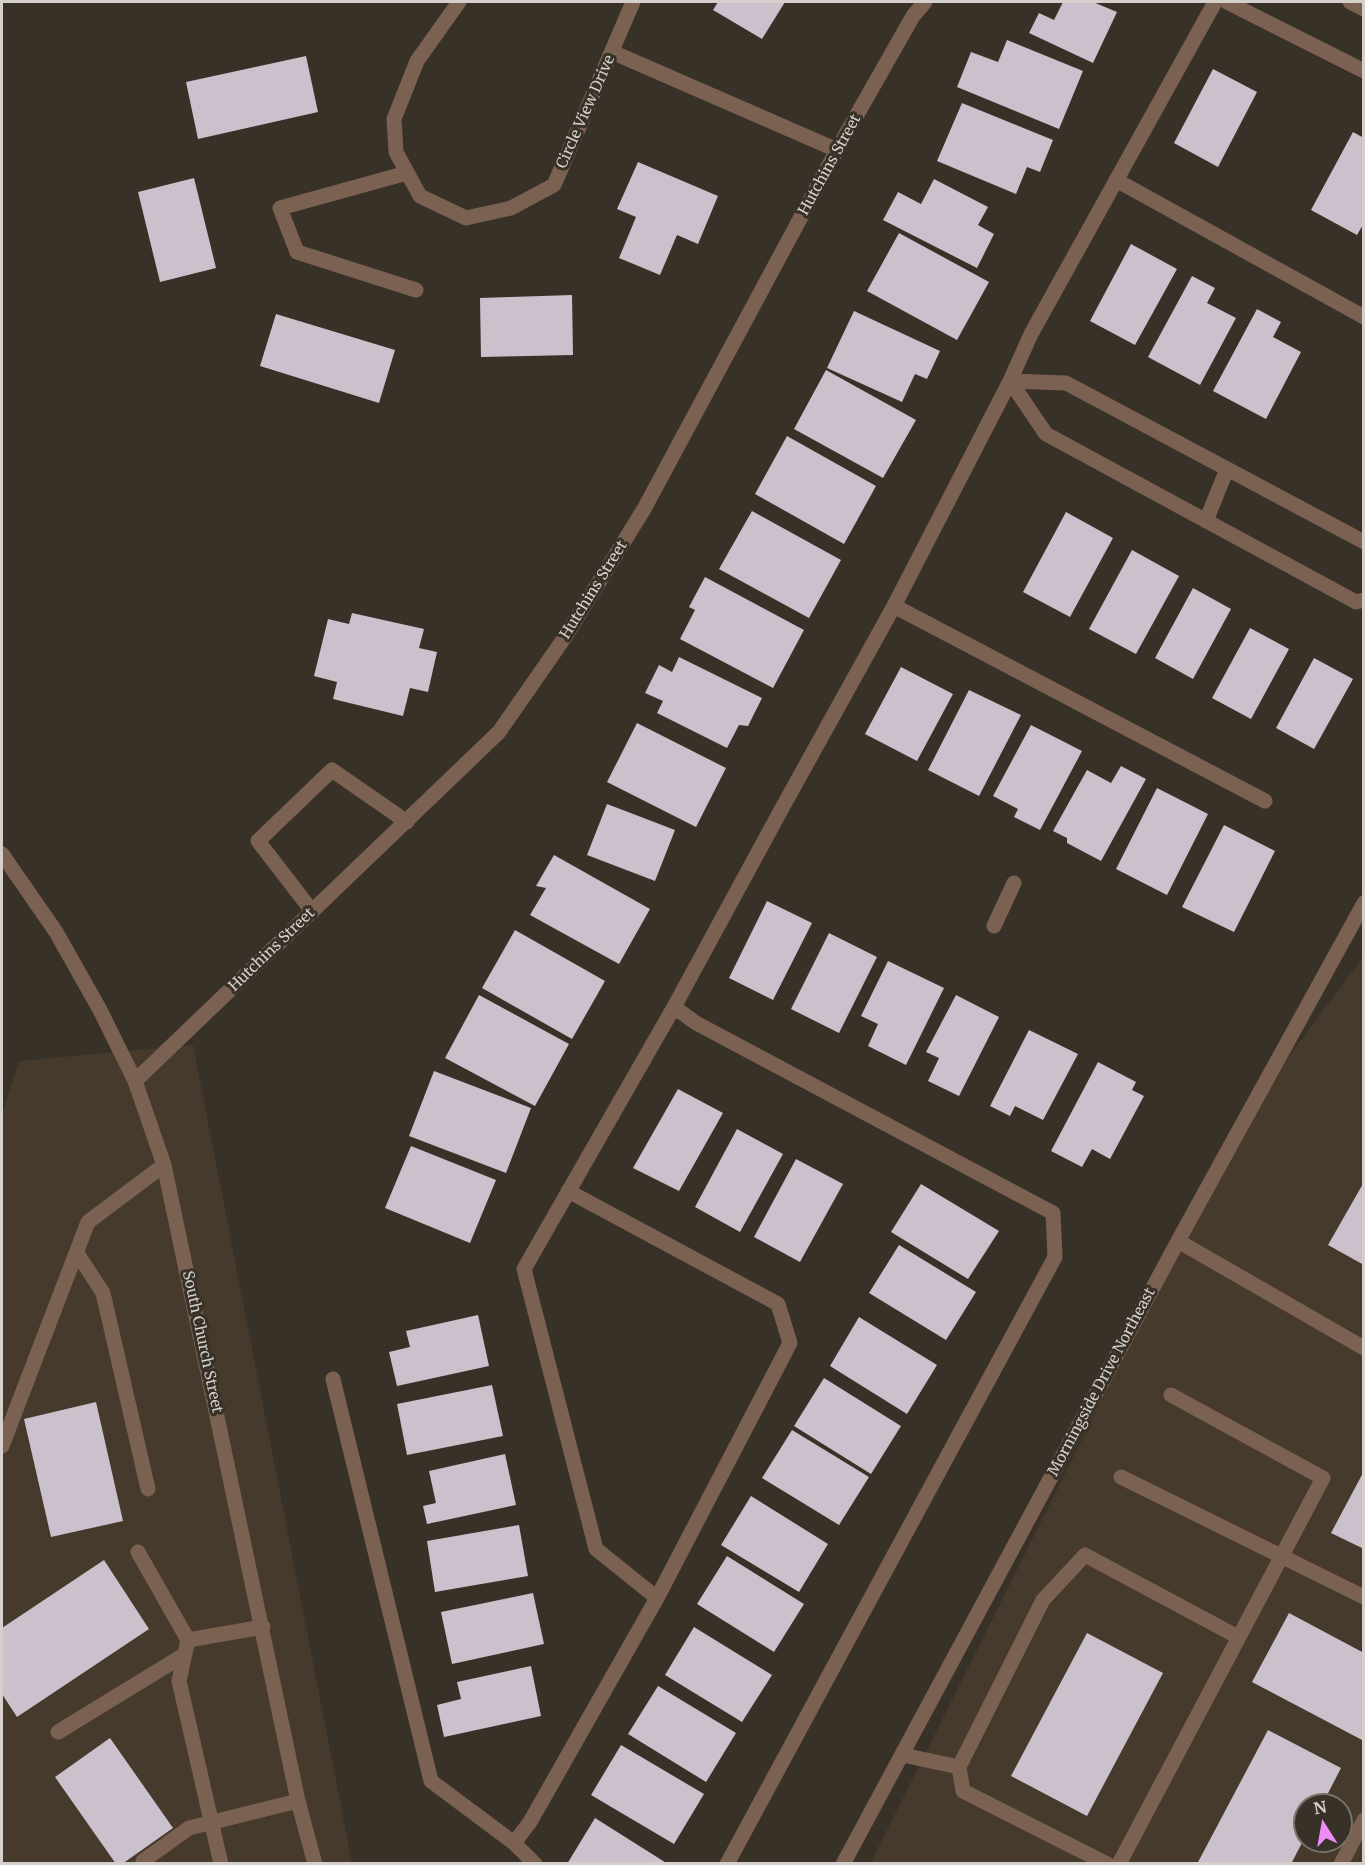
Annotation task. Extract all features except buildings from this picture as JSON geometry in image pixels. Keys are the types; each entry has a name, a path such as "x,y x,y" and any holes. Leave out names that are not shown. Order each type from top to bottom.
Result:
{"street":[{"name":"Circle View Drive","path":"459,2 417,61 394,119 396,152 420,196 466,218 511,208 554,185 633,2"},
{"name":"Hutchins Street","path":"135,1081 499,732 565,637 644,509 837,150 913,16 925,2"},
{"path":"657,1598 596,1549 524,1269 674,1007 894,606 1010,381 1031,334 1215,2"},
{"path":"1227,2 1364,70"},
{"path":"1350,2 1364,9"},
{"path":"612,52 837,150"},
{"path":"407,172 280,208 297,252 416,290"},
{"path":"1116,180 1364,317"},
{"path":"1010,381 1066,383 1364,542"},
{"path":"1010,381 1046,434 1356,602 1364,600"},
{"path":"1206,521 1227,470"},
{"path":"894,606 1265,801"},
{"path":"312,911 258,841 332,770 407,822"},
{"name":"South Church Street","path":"2,854 56,932 100,1010 135,1081 164,1165 298,1802 315,1863"},
{"path":"994,926 1014,884"},
{"name":"Morningside Drive Northeast","path":"843,1863 1178,1241 1364,903"},
{"path":"674,1007 696,1023 1053,1213 1055,1257 727,1863"},
{"path":"2,1446 88,1222 164,1165"},
{"path":"514,1843 530,1822 657,1598 790,1343 778,1304 568,1191"},
{"path":"1178,1241 1364,1348"},
{"path":"76,1252 103,1293 148,1489"},
{"path":"333,1379 431,1781 514,1843 535,1863"},
{"path":"1119,1863 1323,1478 1171,1395"},
{"path":"1121,1477 1364,1597"},
{"path":"138,1552 188,1640 179,1681 221,1863"},
{"path":"1107,1863 963,1791 959,1767 1043,1600 1085,1555 1238,1637"},
{"path":"188,1640 263,1627"},
{"path":"58,1732 184,1655"},
{"path":"903,1755 959,1767"},
{"path":"143,1861 189,1828 298,1802"},
{"path":"1341,1863 1364,1820"}],"shaded area":[{"path":"1363,957 1363,1863 870,1864 1242,1119"},
{"path":"193,1045 352,1863 2,1864 2,1114 19,1061"}]}
